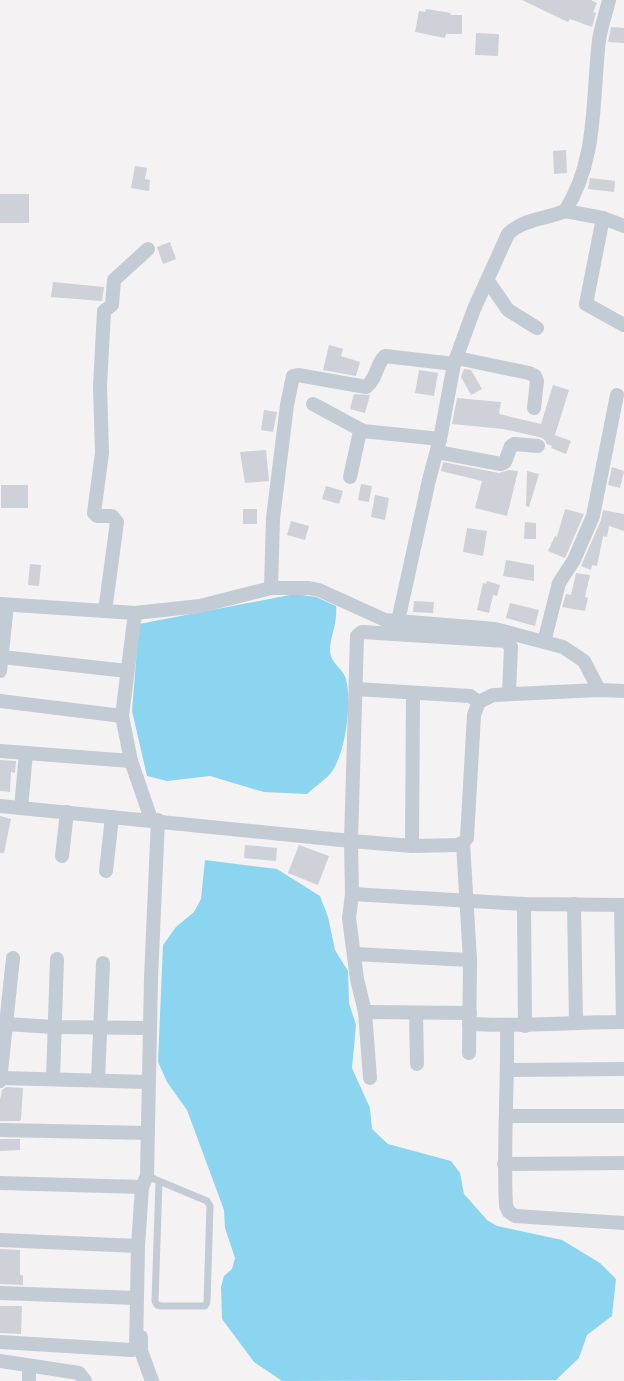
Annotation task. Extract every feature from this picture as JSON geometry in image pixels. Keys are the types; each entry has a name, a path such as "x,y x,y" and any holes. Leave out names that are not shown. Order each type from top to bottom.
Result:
{"street":[{"path":"565,211 587,160 591,144 599,38 609,0"},
{"path":"398,621 455,361 474,309 508,234 526,222 565,211 603,218 624,226"},
{"path":"603,218 586,304 624,325"},
{"path":"105,611 117,522 112,516 97,516 94,513 102,453 100,386 105,311 112,304 114,280 148,249"},
{"path":"488,281 508,310 537,328"},
{"path":"271,588 273,518 287,405 293,376 366,387 371,384 381,359 385,356 455,361 536,376 534,408"},
{"path":"544,642 559,583 574,560 592,516 617,394"},
{"path":"313,404 363,431 438,446 501,464 505,462 513,444 538,446"},
{"path":"350,477 359,436 363,431"},
{"path":"127,671 1,664 4,604 135,613 200,606 271,588 309,588 385,620 495,629 563,647 584,661 599,690"},
{"path":"135,613 122,716 131,761 155,820 148,1082 148,1186 141,1351 152,1381"},
{"path":"370,1078 365,1012 359,988 349,918 352,894 351,841 357,636 362,632 506,640 511,647 509,693"},
{"path":"356,689 470,696 479,702"},
{"path":"0,806 351,841 412,846 457,845 463,843 467,838 474,715 479,702 493,695 509,693 624,691"},
{"path":"412,694 412,846"},
{"path":"0,702 122,716"},
{"path":"0,751 131,761"},
{"path":"21,808 26,753"},
{"path":"62,856 67,813"},
{"path":"106,871 112,817"},
{"path":"463,843 470,960 469,1053"},
{"path":"352,894 467,901 622,905 623,1022 507,1026 470,1018 416,1013 365,1012"},
{"path":"524,903 525,1026"},
{"path":"573,904 576,1022"},
{"path":"354,954 470,960"},
{"path":"13,958 0,1079 148,1082"},
{"path":"53,1079 57,959"},
{"path":"98,1080 103,963"},
{"path":"416,1013 417,1064"},
{"path":"5,1024 150,1028"},
{"path":"507,1026 508,1070 504,1164 506,1206 509,1212 514,1216 624,1222"},
{"path":"508,1070 624,1069"},
{"path":"506,1116 624,1116"},
{"path":"0,1130 148,1133"},
{"path":"504,1164 624,1163"},
{"path":"0,1183 148,1186"},
{"path":"0,1342 132,1350 136,1348 138,1246 148,1186"},
{"path":"0,1240 138,1246"},
{"path":"0,1293 137,1299"},
{"path":"0,1361 79,1372 85,1381"},
{"path":"29,1366 29,1381"}],"lane":[{"path":"148,1186 207,1201 210,1206 205,1306 161,1306 155,1301 148,1186"}],"water":[{"path":"295,594 316,597 336,606 330,651 332,659 346,679 348,714 341,753 331,773 307,794 264,792 210,776 167,781 147,776 132,711 139,624"},
{"path":"205,860 277,869 320,896 328,917 335,950 348,971 349,1003 356,1025 352,1068 370,1108 372,1129 388,1144 451,1161 460,1173 464,1194 487,1220 497,1226 562,1240 600,1263 616,1279 612,1316 587,1335 579,1358 556,1380 282,1381 254,1362 222,1319 221,1287 224,1276 232,1269 235,1258 225,1228 224,1210 187,1110 167,1082 158,1062 163,945 176,927 194,912 201,899"}],"building":[{"path":"522,0 591,0 597,3 593,12 596,13 592,27 570,19 568,22"},
{"path":"426,9 451,13 450,15 462,15 462,34 446,34 445,38 415,32 419,11 425,12"},
{"path":"611,27 624,28 624,43 608,42"},
{"path":"476,33 499,34 498,56 475,55"},
{"path":"566,150 567,173 554,174 553,151"},
{"path":"135,166 147,168 145,179 150,180 149,191 131,188"},
{"path":"590,178 615,181 614,192 588,189"},
{"path":"0,194 29,194 29,223 0,223"},
{"path":"170,242 176,259 163,264 157,247"},
{"path":"53,282 104,287 102,301 51,297"},
{"path":"329,345 343,349 341,356 360,362 356,376 323,370"},
{"path":"464,369 471,370 482,389 471,395 461,377"},
{"path":"419,370 438,373 434,396 415,393"},
{"path":"553,385 569,390 555,435 571,441 566,454 551,448 552,446 539,437 503,429 452,424 457,398 501,402 499,414 541,424"},
{"path":"354,394 370,395 365,413 350,409"},
{"path":"264,410 277,412 273,432 261,430"},
{"path":"266,450 269,481 245,483 240,452"},
{"path":"443,462 499,473 509,470 518,471 507,516 475,508 482,481 441,471"},
{"path":"612,467 624,471 620,488 608,485"},
{"path":"527,471 539,474 529,507 526,506"},
{"path":"361,484 372,486 369,502 358,500"},
{"path":"1,485 28,485 28,508 1,508"},
{"path":"326,486 343,491 339,504 322,499"},
{"path":"375,495 389,498 385,520 371,517"},
{"path":"243,509 257,509 257,524 243,524"},
{"path":"565,509 584,514 565,558 548,551 555,536 557,537"},
{"path":"603,510 624,514 624,531 609,526 607,537 603,536 597,566 592,565 591,570 581,566"},
{"path":"291,521 309,526 305,540 287,535"},
{"path":"525,522 536,523 536,539 524,539"},
{"path":"467,528 487,531 483,556 463,552"},
{"path":"506,560 534,565 534,581 503,576"},
{"path":"30,564 41,565 39,586 28,585"},
{"path":"576,573 590,575 585,597 588,598 585,611 562,607 566,594 571,595"},
{"path":"487,581 500,585 497,596 493,595 489,613 477,610 483,583 486,584"},
{"path":"414,601 434,602 433,613 413,612"},
{"path":"510,603 539,610 535,626 506,618"},
{"path":"0,760 16,761 15,773 11,772 10,792 0,791"},
{"path":"0,816 11,819 4,853 0,853"},
{"path":"245,845 277,848 276,861 244,858"},
{"path":"299,845 329,856 318,885 288,873"},
{"path":"6,1087 23,1088 21,1120 19,1121 0,1121 0,1100 2,1090"},
{"path":"0,1139 20,1139 20,1150 0,1151"},
{"path":"0,1249 20,1250 20,1275 23,1275 23,1285 0,1284"},
{"path":"0,1306 22,1306 21,1334 0,1333"}]}
